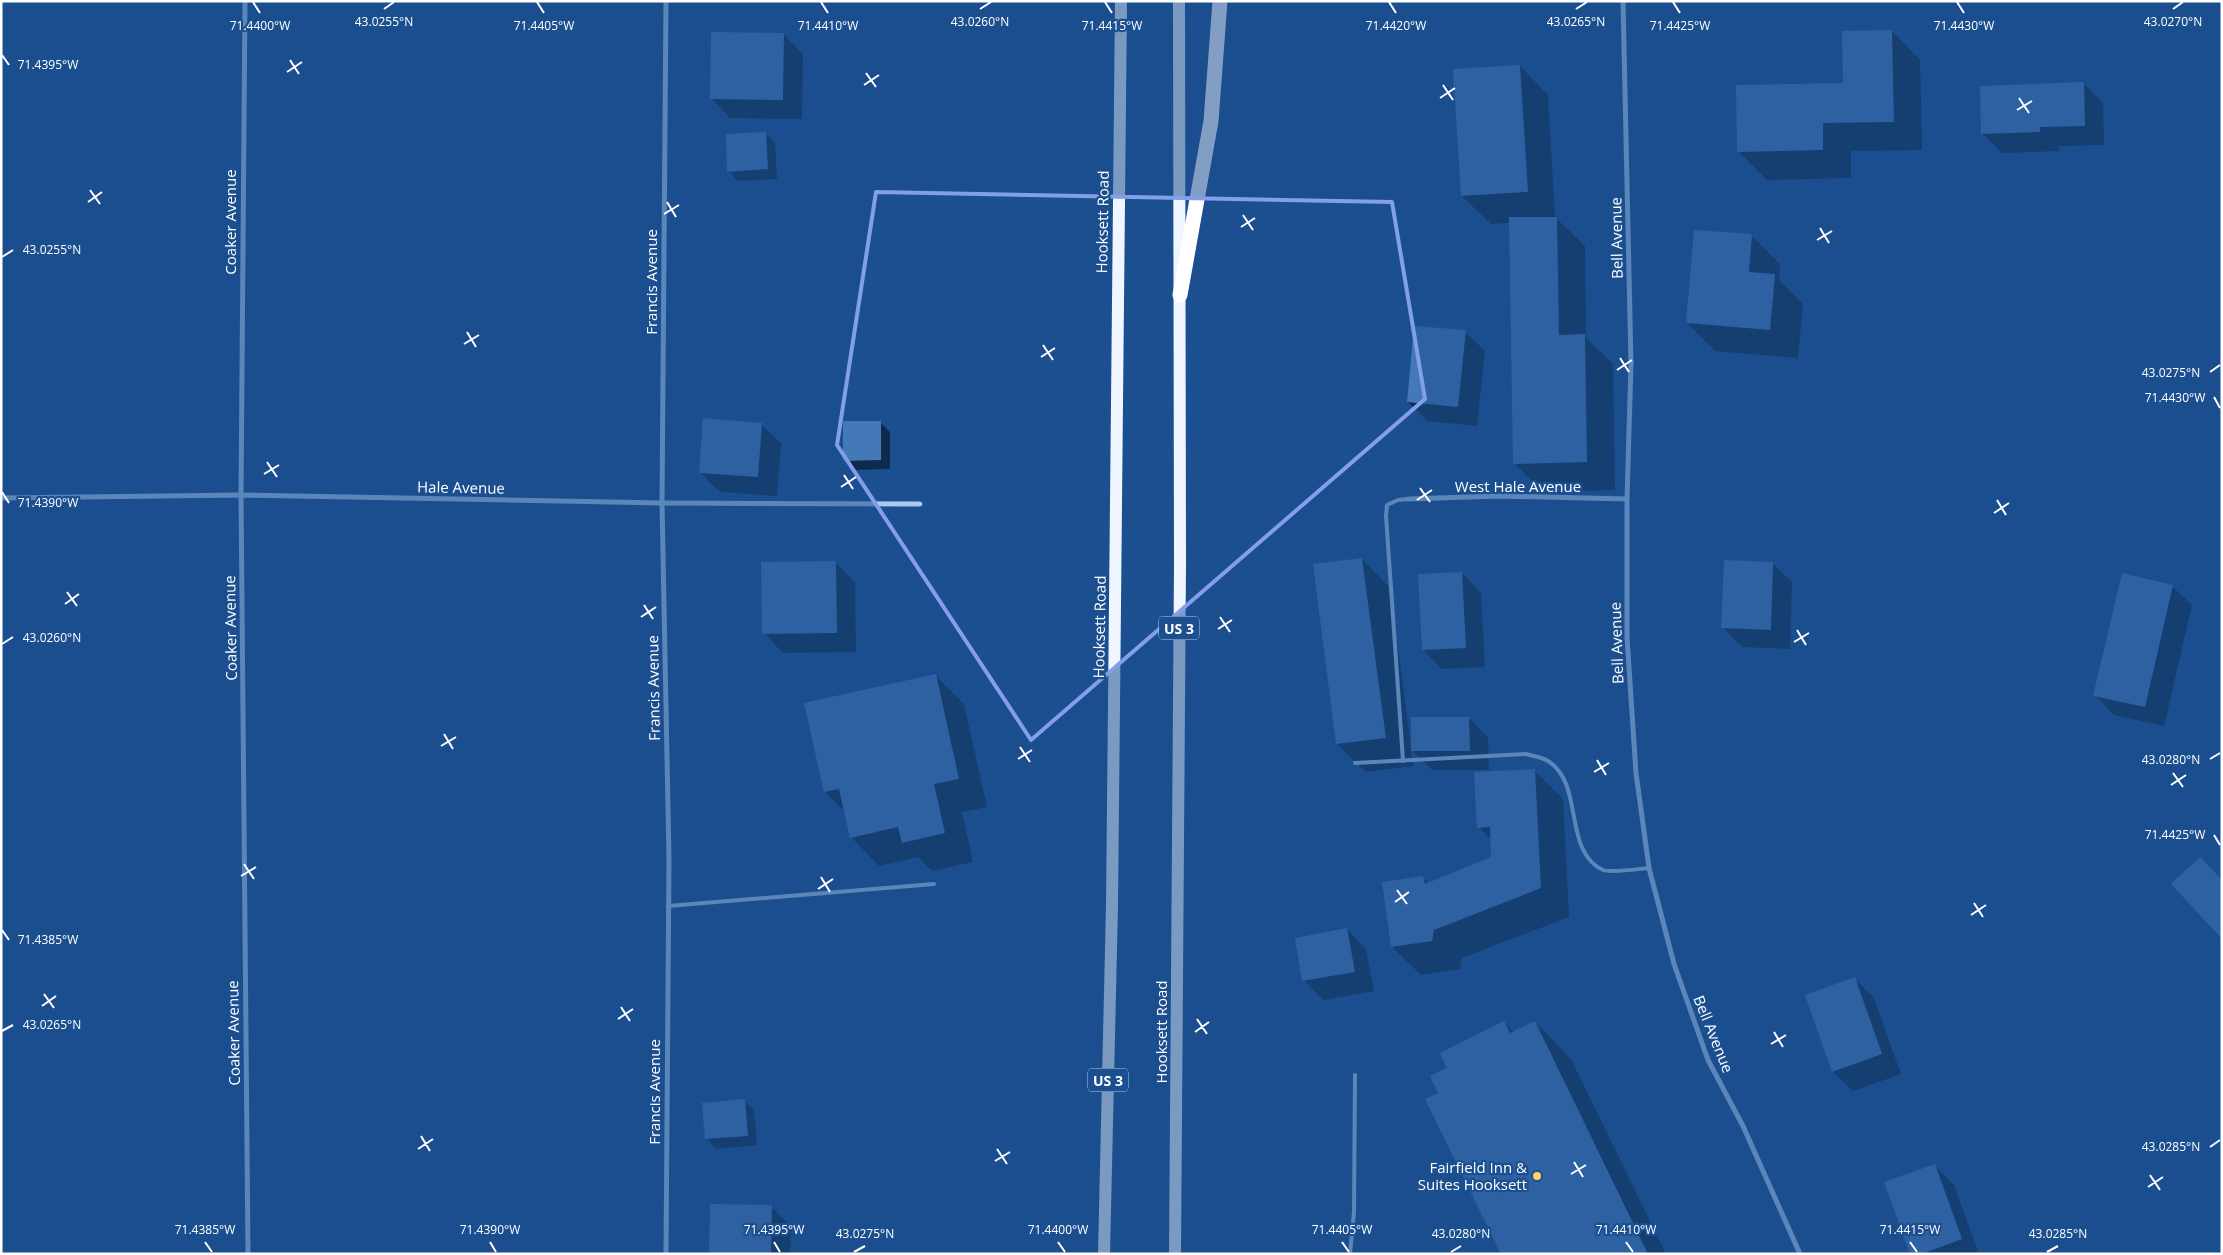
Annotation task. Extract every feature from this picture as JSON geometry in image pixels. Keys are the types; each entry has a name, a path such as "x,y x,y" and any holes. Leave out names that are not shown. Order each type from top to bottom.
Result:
{"highway":[{"path":"1180,295 1211,121 1220,1"}],"main road":[{"name":"Hooksett Road","path":"1104,1254 1112,905 1120,1"},
{"name":"Hooksett Road","path":"1175,1254 1180,295 1179,1"}],"street":[{"name":"Coaker Avenue","path":"244,1 241,495 248,1254"},
{"name":"Francis Avenue","path":"666,1 662,503 668,906 666,1254"},
{"name":"Bell Avenue","path":"1623,1 1631,364 1627,499 1628,647 1636,773 1649,868 1674,964 1708,1060 1743,1126 1800,1254"},
{"name":"Hale Avenue","path":"1,498 241,495 662,503 920,504"},
{"name":"West Hale Avenue","path":"1408,499 1499,496 1627,499"}],"lane":[{"path":"1403,761 1386,516 1387,504 1408,499"},
{"path":"1355,763 1526,754 1548,761 1565,781 1580,841 1588,860 1605,871 1649,868"},
{"path":"668,906 934,884"},
{"path":"1350,1254 1354,1212 1355,1075"}],"highlighted area":[{"path":"876,192 1392,202 1425,399 1031,740 837,445"}],"building":[{"path":"1892,30 1894,122 1823,123 1823,150 1737,152 1736,85 1843,83 1842,31"},
{"path":"711,32 784,33 783,100 710,99"},
{"path":"1520,65 1528,192 1461,196 1453,69"},
{"path":"2084,82 2085,126 2040,127 2040,132 1981,134 1980,86"},
{"path":"766,132 768,169 727,172 726,134"},
{"path":"1509,217 1557,217 1559,335 1585,334 1587,462 1513,464"},
{"path":"1694,230 1752,234 1749,272 1775,274 1770,330 1686,323"},
{"path":"1414,326 1466,330 1458,407 1407,402"},
{"path":"703,418 762,423 758,477 699,473"},
{"path":"843,421 881,421 881,460 843,461"},
{"path":"1362,558 1386,738 1336,744 1313,564"},
{"path":"1724,560 1773,562 1771,630 1721,628"},
{"path":"836,561 837,633 762,634 761,562"},
{"path":"1462,572 1466,648 1422,650 1418,574"},
{"path":"2122,573 2173,585 2145,707 2093,696"},
{"path":"936,674 959,779 934,784 945,833 902,843 898,827 850,838 839,789 824,792 804,703"},
{"path":"1411,717 1469,717 1470,751 1411,751"},
{"path":"1535,769 1541,888 1434,930 1432,941 1391,947 1382,882 1423,876 1425,884 1491,857 1490,827 1477,828 1474,772"},
{"path":"2200,857 2222,880 2222,939 2171,884"},
{"path":"1347,928 1355,972 1302,981 1295,938"},
{"path":"1855,977 1882,1054 1832,1072 1805,995"},
{"name":"Fairfield Inn & Suites Hooksett","path":"1504,1021 1510,1033 1535,1021 1648,1254 1501,1254 1425,1099 1438,1093 1430,1076 1447,1068 1440,1053"},
{"path":"745,1099 748,1136 705,1139 702,1103"},
{"path":"1935,1164 1962,1239 1922,1254 1910,1254 1884,1182"},
{"path":"710,1204 772,1205 771,1254 709,1254"}],"place":[{"name":"Fairfield Inn & Suites Hooksett","path":"1537,1176"}]}
